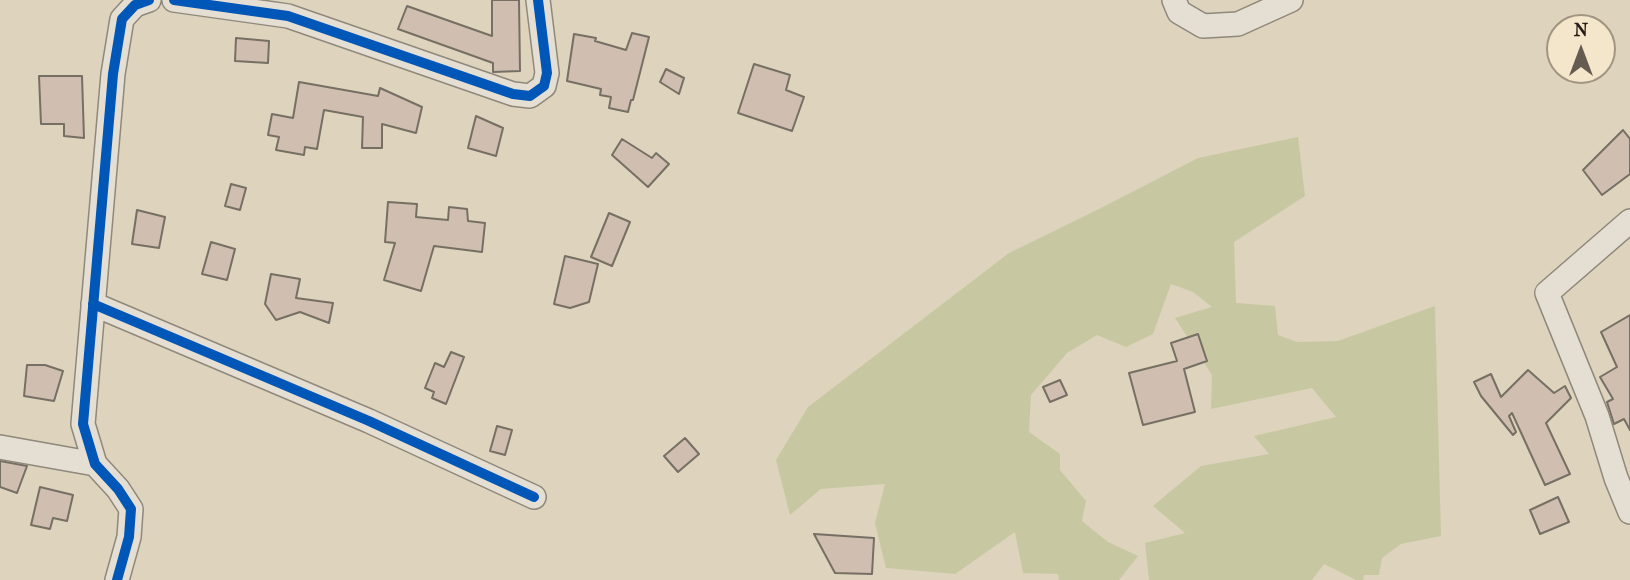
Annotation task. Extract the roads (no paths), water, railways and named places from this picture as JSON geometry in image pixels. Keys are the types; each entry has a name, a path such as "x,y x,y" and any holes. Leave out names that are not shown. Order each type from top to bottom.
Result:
{"street":[{"path":"117,580 129,537 131,509 118,489 95,464 83,424 113,74 122,19 135,5 149,0"},
{"path":"174,0 288,16 513,94 530,96 544,86 547,74 538,0"},
{"path":"1174,0 1180,12 1203,26 1238,24 1291,0"},
{"path":"1630,221 1547,293 1597,416 1616,478 1630,512"},
{"path":"93,304 369,421 534,497"},
{"path":"0,447 95,464"}]}
